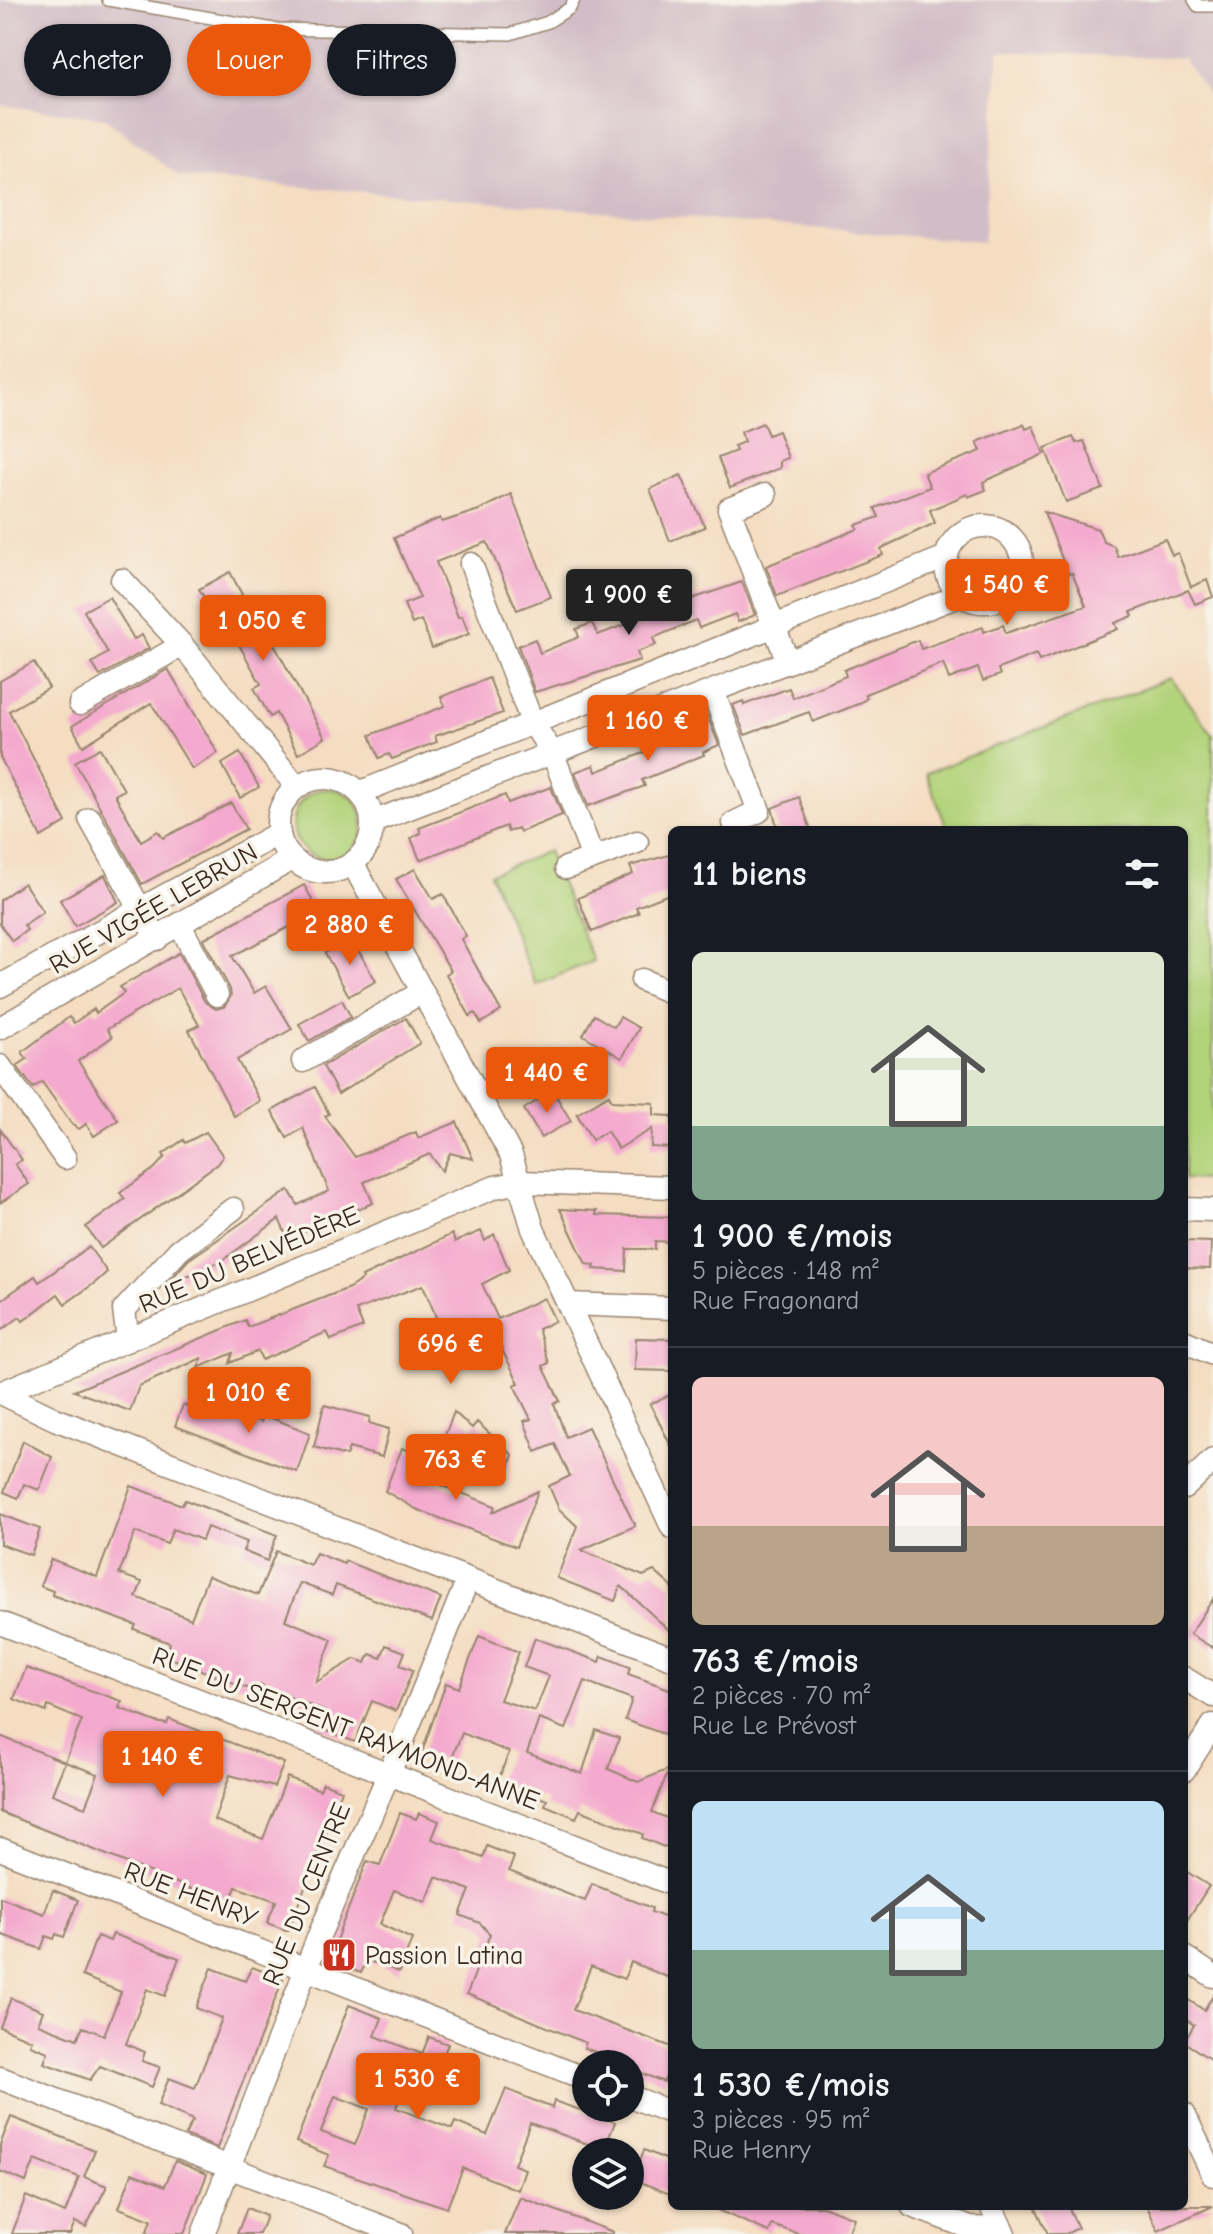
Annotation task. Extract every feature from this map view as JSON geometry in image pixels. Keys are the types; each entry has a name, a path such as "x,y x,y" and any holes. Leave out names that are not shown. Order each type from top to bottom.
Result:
{"street":[{"path":"765,495 729,509 788,662"},
{"path":"988,525 1014,540 1022,557 1021,572 1008,593 993,601 978,601 961,595 946,571 946,557 951,543 963,531 988,525"},
{"path":"361,792 946,557"},
{"path":"471,564 532,722 553,754 593,858"},
{"path":"122,580 182,645 297,787"},
{"path":"373,822 961,595"},
{"path":"80,704 182,645"},
{"path":"713,692 759,811 734,823"},
{"path":"323,777 350,784 361,792 373,822 371,838 353,864 338,871 322,872 292,859 279,833 281,807 297,787 323,777"},
{"path":"90,819 157,939"},
{"name":"RUE VIGÉE LEBRUN","path":"0,986 279,833"},
{"path":"566,868 637,842"},
{"name":"RUE VIGÉE LEBRUN","path":"0,1028 292,859"},
{"path":"353,864 511,1155 533,1229 668,1518"},
{"path":"180,925 217,995"},
{"path":"642,980 668,991"},
{"path":"303,1061 422,992"},
{"path":"0,1066 65,1158"},
{"name":"RUE DU BELVÉDÈRE","path":"0,1393 495,1187 521,1182 668,1187"},
{"path":"128,1340 124,1310 179,1250 233,1209"},
{"path":"1188,1209 1213,1210"},
{"path":"569,1304 668,1308"},
{"path":"1188,1343 1213,1354"},
{"path":"0,1393 55,1419 668,1656"},
{"path":"1188,1484 1213,1460"},
{"name":"RUE DU CENTRE","path":"203,2234 306,1969 468,1579"},
{"name":"RUE DU SERGENT RAYMOND-ANNE","path":"0,1623 668,1882"},
{"path":"1188,1680 1213,1696"},
{"path":"1188,1764 1213,1725"},
{"name":"RUE HENRY","path":"0,1849 572,2074"},
{"path":"1188,1960 1213,1976"},
{"path":"0,2078 401,2234"},
{"path":"644,2102 668,2111"},
{"path":"1188,2122 1213,2175"},
{"path":"923,2210 970,2228 1003,2232"},
{"path":"993,2210 1003,2232"}],"lane":[{"path":"108,0 274,29 510,34 548,22 570,8 574,0"},
{"path":"1194,0 1198,6 1213,6"}],"shaded area":[{"path":"0,0 1213,0 1213,100 1183,59 999,51 983,242 180,177 104,118 0,105"}],"green space":[{"path":"1171,678 1213,735 1213,1180 1188,1179 1188,826 946,826 926,773"},
{"path":"328,789 353,799 363,824 353,849 328,859 303,849 293,824 303,799"},
{"path":"548,851 593,961 536,985 490,874"}],"building":[{"path":"763,423 768,435 778,431 788,458 780,461 780,468 730,488 718,458 736,451 734,446 744,442 741,432"},
{"path":"1024,424 1026,429 1033,426 1044,454 983,482 986,490 968,497 967,494 930,510 935,523 881,549 883,555 777,596 766,566 858,529 856,525 879,517 875,508 930,487 924,473 981,451 977,442"},
{"path":"1073,437 1076,443 1084,441 1103,489 1066,502 1045,448"},
{"path":"681,475 705,527 670,541 650,489"},
{"path":"511,494 551,597 517,610 487,542 436,562 458,617 462,616 469,634 432,648 421,620 412,624 404,604 420,598 394,538 440,518 442,522 479,510"},
{"path":"1044,512 1098,529 1104,542 1114,546 1118,557 1165,539 1172,555 1178,553 1191,587 1207,580 1213,597 1195,604 1188,590 1131,612 1133,616 1115,623 1118,629 1039,661 1036,654 998,669 1000,675 983,681 978,668 949,679 943,663 865,694 867,698 858,704 813,722 809,712 745,735 733,705 743,701 744,705 789,688 793,698 846,676 844,670 918,640 921,649 983,627 984,632 1003,625 1006,633 1086,606 1072,573 1068,574"},
{"path":"230,572 247,604 242,607 260,640 269,635 325,738 298,754 276,713 270,717 254,688 261,684 233,634 224,640 204,604 207,602 199,589"},
{"path":"742,582 755,615 738,622 735,614 699,628 696,620 653,638 656,645 637,652 640,660 535,692 518,646 535,639 540,653 579,637 576,629 592,623 598,635 632,622 630,616 677,595 680,603"},
{"path":"109,597 134,639 142,635 149,648 100,676 92,663 108,653 84,611"},
{"path":"34,662 49,688 9,711 66,822 41,837 0,757 0,681"},
{"path":"168,669 218,753 192,769 151,703 83,746 72,726"},
{"path":"489,678 503,713 435,736 437,742 392,759 389,754 379,758 370,735 445,706 441,697"},
{"path":"707,715 719,745 703,752 704,755 642,780 645,786 588,806 575,772 594,765 596,772 651,750 649,744 691,727 689,722"},
{"path":"100,748 124,790 115,795 141,841 158,831 163,838 231,803 246,829 142,884 75,762"},
{"path":"240,753 259,787 240,798 222,764"},
{"path":"551,787 562,815 520,832 518,828 508,832 506,826 420,860 411,838 421,833 419,828 505,795 508,803"},
{"path":"799,797 810,826 777,826 772,808"},
{"path":"668,855 668,895 636,907 639,913 592,932 578,898 633,874 630,866"},
{"path":"415,869 433,899 443,894 466,936 461,939 501,1011 481,1023 475,1013 470,1016 446,974 451,971 396,879"},
{"path":"105,875 118,902 75,926 60,900"},
{"path":"24,883 43,912 24,925 27,930 12,941 0,924 0,900"},
{"path":"304,885 319,912 232,956 254,993 266,986 292,1029 237,1060 260,1101 234,1116 189,1030 199,1025 178,988 107,1029 112,1037 78,1061 118,1120 94,1136 86,1124 79,1129 72,1124 42,1082 33,1088 17,1066 27,1059 22,1052 69,1017 74,1023 94,1009 96,1013 124,993 120,987 179,953 205,1002 216,1009 224,1007 231,996 230,989 203,939"},
{"path":"342,909 357,934 338,945 323,920"},
{"path":"351,938 376,981 349,996 325,953"},
{"path":"342,1000 351,1017 309,1041 299,1024"},
{"path":"594,1015 614,1027 620,1017 639,1028 622,1058 583,1035"},
{"path":"406,1018 420,1043 338,1094 323,1066"},
{"path":"315,1087 329,1114 325,1116 355,1157 416,1132 418,1138 457,1122 473,1159 450,1153 442,1171 430,1154 364,1182 373,1203 288,1239 279,1219 222,1261 166,1285 188,1260 289,1190 298,1205 329,1191 303,1128 287,1138 272,1111"},
{"path":"553,1091 571,1121 541,1138 524,1109"},
{"path":"609,1095 612,1101 654,1103 654,1115 668,1116 668,1148 651,1147 652,1129 618,1149 607,1131 592,1140 577,1114"},
{"path":"0,1129 22,1160 15,1164 29,1184 0,1203"},
{"path":"206,1132 223,1156 217,1164 101,1248 86,1227 125,1199 120,1193 155,1168 165,1157 163,1154 183,1140 185,1143"},
{"path":"560,1209 597,1211 596,1215 668,1217 668,1242 655,1241 655,1249 627,1249 626,1271 594,1269 595,1265 586,1264"},
{"path":"481,1231 485,1241 494,1234 509,1270 482,1284 498,1319 544,1298 555,1321 538,1329 549,1363 543,1366 560,1401 554,1404 566,1437 588,1427 635,1526 581,1550 643,1576 654,1571 668,1583 668,1629 621,1586 615,1601 557,1578 577,1526 559,1509 549,1486 570,1476 555,1444 536,1452 524,1421 531,1419 514,1385 519,1383 495,1336 435,1365 445,1339 423,1285 356,1310 363,1327 331,1340 327,1332 262,1360 258,1351 230,1363 233,1353 198,1368 202,1358 139,1386 130,1411 74,1391 245,1320 248,1327 349,1288 362,1277 452,1234 455,1242"},
{"path":"1188,1241 1211,1242 1210,1269 1188,1268"},
{"path":"89,1247 107,1272 65,1304 58,1294 23,1321 20,1317 0,1331 0,1301 35,1276 39,1282"},
{"path":"636,1338 668,1339 668,1371 635,1370"},
{"path":"668,1396 668,1440 650,1404"},
{"path":"216,1404 261,1422 264,1415 310,1433 297,1472 175,1426 183,1405 212,1416"},
{"path":"324,1405 370,1417 369,1423 389,1429 382,1457 349,1448 346,1456 314,1447"},
{"path":"454,1412 472,1428 477,1422 513,1455 508,1470 442,1443"},
{"path":"23,1441 52,1457 39,1490 24,1484 18,1498 4,1492"},
{"path":"402,1448 435,1462 428,1480 495,1506 493,1512 538,1491 516,1547 416,1509 385,1491"},
{"path":"131,1486 182,1505 185,1500 277,1535 267,1561 243,1551 247,1542 207,1527 202,1540 173,1529 167,1544 135,1532 119,1574 142,1582 136,1597 191,1619 208,1576 258,1595 276,1551 310,1565 316,1553 344,1564 345,1561 441,1598 432,1621 336,1585 332,1595 300,1583 285,1620 332,1639 316,1682 355,1659 366,1663 370,1654 381,1658 386,1645 405,1652 400,1665 413,1670 396,1711 372,1701 355,1742 317,1727 324,1711 260,1685 257,1692 165,1656 170,1643 134,1629 136,1625 52,1595 53,1591 40,1586 51,1559 97,1577"},
{"path":"0,1514 40,1529 31,1555 0,1544"},
{"path":"1213,1599 1213,1648 1190,1634"},
{"path":"479,1636 519,1652 500,1700 535,1711 549,1676 524,1667 535,1638 600,1662 602,1656 630,1667 628,1674 668,1689 668,1736 625,1720 632,1699 585,1681 566,1729 539,1719 527,1753 582,1774 596,1730 619,1738 608,1769 638,1782 668,1769 652,1812 668,1818 668,1844 664,1847 642,1838 643,1834 580,1810 576,1818 545,1805 547,1800 498,1781 509,1752 462,1733 450,1762 422,1752 446,1683 459,1688"},
{"path":"26,1668 122,1701 119,1708 156,1722 167,1724 169,1719 284,1763 274,1787 230,1775 214,1820 263,1839 287,1777 320,1790 323,1783 342,1790 288,1931 267,1923 276,1901 236,1887 229,1904 0,1812 0,1736 65,1762 82,1720 48,1706 46,1712 14,1699","holes":["65,1762 98,1774 85,1807 52,1794"]},
{"path":"400,1813 416,1819 419,1813 439,1821 432,1839 483,1858 487,1846 514,1857 509,1871 585,1901 592,1884 652,1908 651,1912 668,1918 668,1977 631,1962 624,1979 591,1966 573,2010 668,2046 668,2071 664,2082 644,2074 644,2050 590,2050 584,2048 586,2043 467,1994 490,1934 480,1923 460,1915 470,1890 436,1877 426,1902 394,1890 380,1924 412,1939 399,1972 367,1960 361,1973 336,1964 331,1953 367,1861 380,1865"},
{"path":"1188,1873 1209,1886 1188,1919"},
{"path":"53,1890 78,1900 64,1937 56,1934 54,1939 46,1936 41,1949 0,1934 0,1897 44,1914"},
{"path":"113,1934 179,1958 165,1996 147,1989 126,2044 145,2052 142,2061 160,2067 152,2087 100,2066 90,2080 44,2063 48,2052 30,2045 32,2040 0,2027 11,1998 43,2011 38,2024 77,2039 83,2027 104,2035 121,1992 82,1976 97,1936 110,1941"},
{"path":"252,1967 283,1979 217,2148 185,2135 193,2120 158,2105 169,2078 195,2088 222,2018 196,2008 212,1968 245,1981"},
{"path":"1213,1996 1213,2061 1188,2045 1188,2035 1194,2025 1188,2021 1188,2000 1204,2010"},
{"path":"349,2005 382,2018 375,2036 422,2054 429,2037 448,2044 434,2078 410,2068 396,2108 452,2129 455,2122 487,2135 506,2089 552,2108 554,2101 572,2107 572,2122 615,2122 609,2138 572,2138 530,2123 514,2165 525,2169 518,2190 463,2168 447,2208 324,2166 329,2155 296,2142","holes":["335,2096 369,2109 355,2145 321,2132"]},
{"path":"11,2117 95,2150 84,2177 107,2186 86,2227 75,2222 70,2234 12,2234 26,2196 65,2213 79,2177 35,2160 26,2182 0,2171 0,2145"},
{"path":"644,2150 668,2160 668,2193 644,2184"},
{"path":"175,2161 207,2174 184,2234 146,2234 151,2220 119,2208 132,2173 165,2186"},
{"path":"520,2197 613,2232 613,2234 505,2234"},
{"path":"1188,2206 1213,2206 1158,2231 1149,2210 1188,2210"},
{"path":"247,2208 266,2216 259,2234 237,2234"},
{"path":"717,2210 833,2210 854,2218 848,2234 799,2234 772,2225 769,2232"},
{"path":"1037,2210 1070,2210 1078,2228 1066,2234 1048,2234"}],"place":[{"name":"Passion Latina","path":"339,1955"}]}
